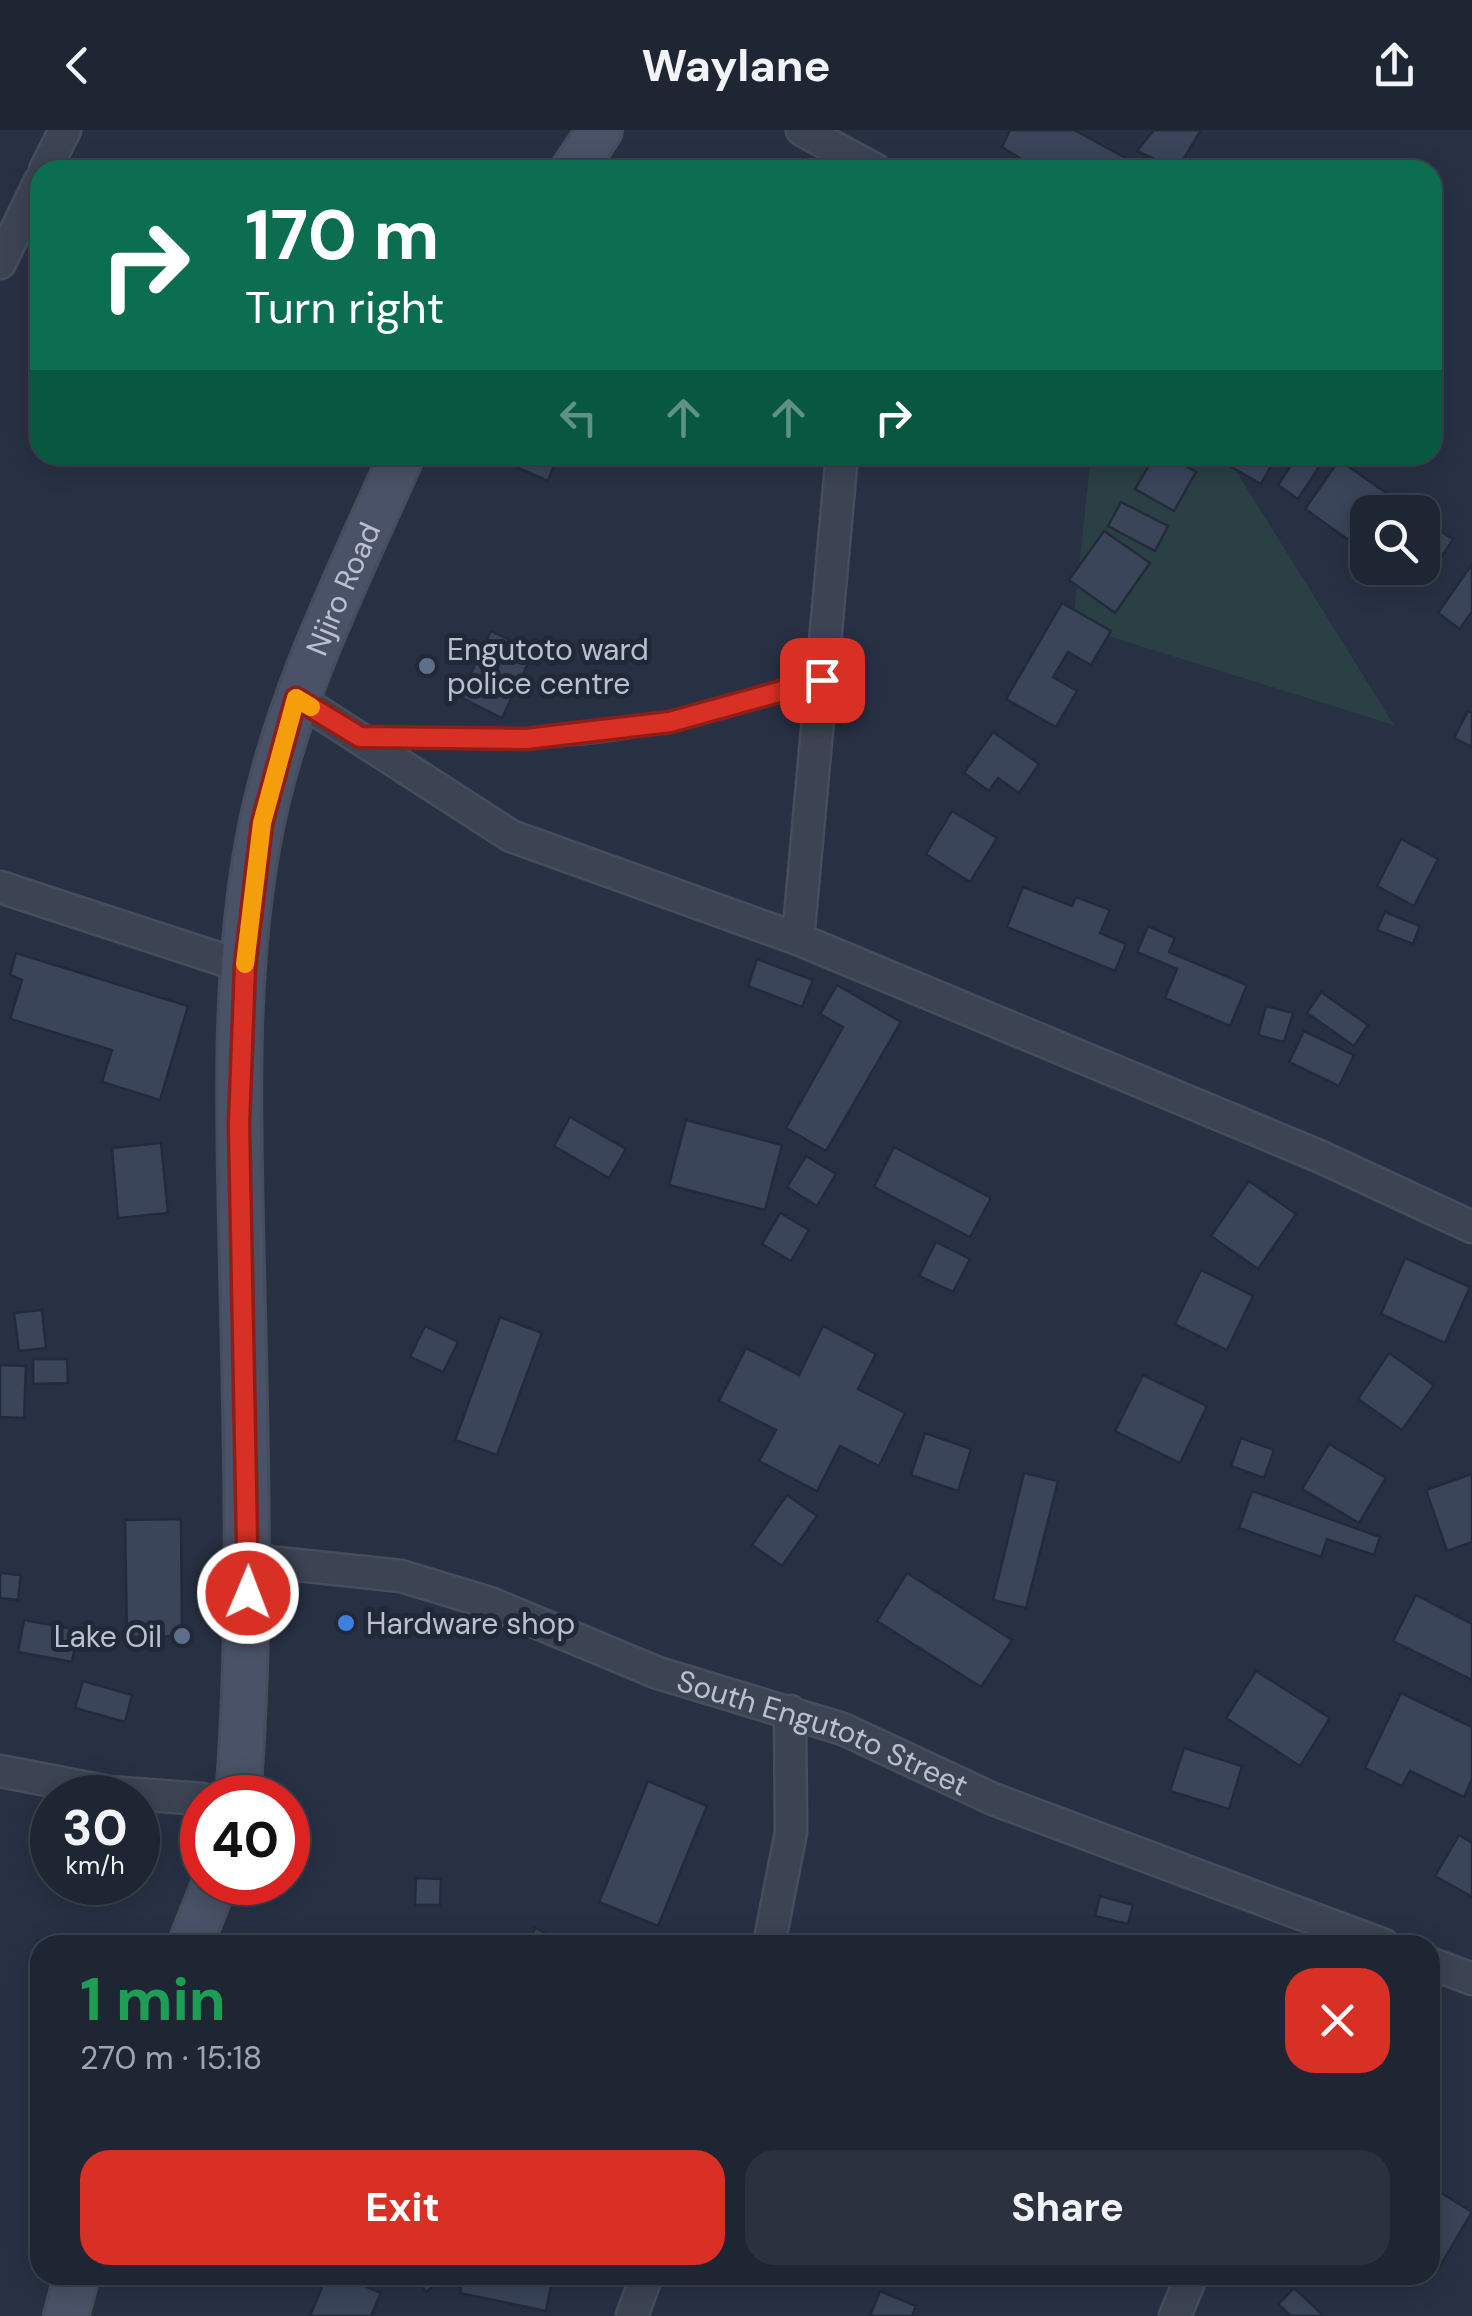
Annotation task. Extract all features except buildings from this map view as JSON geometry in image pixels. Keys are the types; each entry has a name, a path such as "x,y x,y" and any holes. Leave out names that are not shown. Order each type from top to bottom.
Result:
{"street":[{"path":"580,160 600,130"},
{"path":"802,130 858,160"},
{"path":"48,160 56,133"},
{"path":"0,264 30,202"},
{"name":"Njiro Road","path":"239,1775 250,1560 239,1124 245,966 262,823 296,698 398,465"},
{"path":"798,939 841,465"},
{"path":"296,698 511,836 798,939 1321,1158 1472,1227"},
{"path":"0,887 245,966"},
{"name":"South Engutoto Street","path":"250,1560 434,1584 658,1673 843,1729 993,1799 1320,1933"},
{"path":"771,1935 791,1832 790,1710"},
{"path":"0,1771 110,1792 180,1797"},
{"path":"194,1935 205,1905"},
{"path":"1440,1966 1472,1979"},
{"path":"66,2316 74,2285"},
{"path":"632,2316 644,2285"},
{"path":"1175,2316 1188,2285"}],"lane":[{"path":"360,737 526,739 598,734 670,722 822,680"}],"green space":[{"path":"1090,465 1232,465 1394,725 1073,625"}],"slow traffic":[{"path":"245,964 262,823 296,698 311,707"}],"place":[{"name":"Engutoto ward police centre","path":"427,666"},
{"name":"Hardware shop","path":"346,1623"},
{"name":"Lake Oil","path":"182,1636"}],"route":[{"path":"248,1593 239,1124 245,966 262,823 296,698 360,737 526,739 598,734 670,722 822,680"}]}
